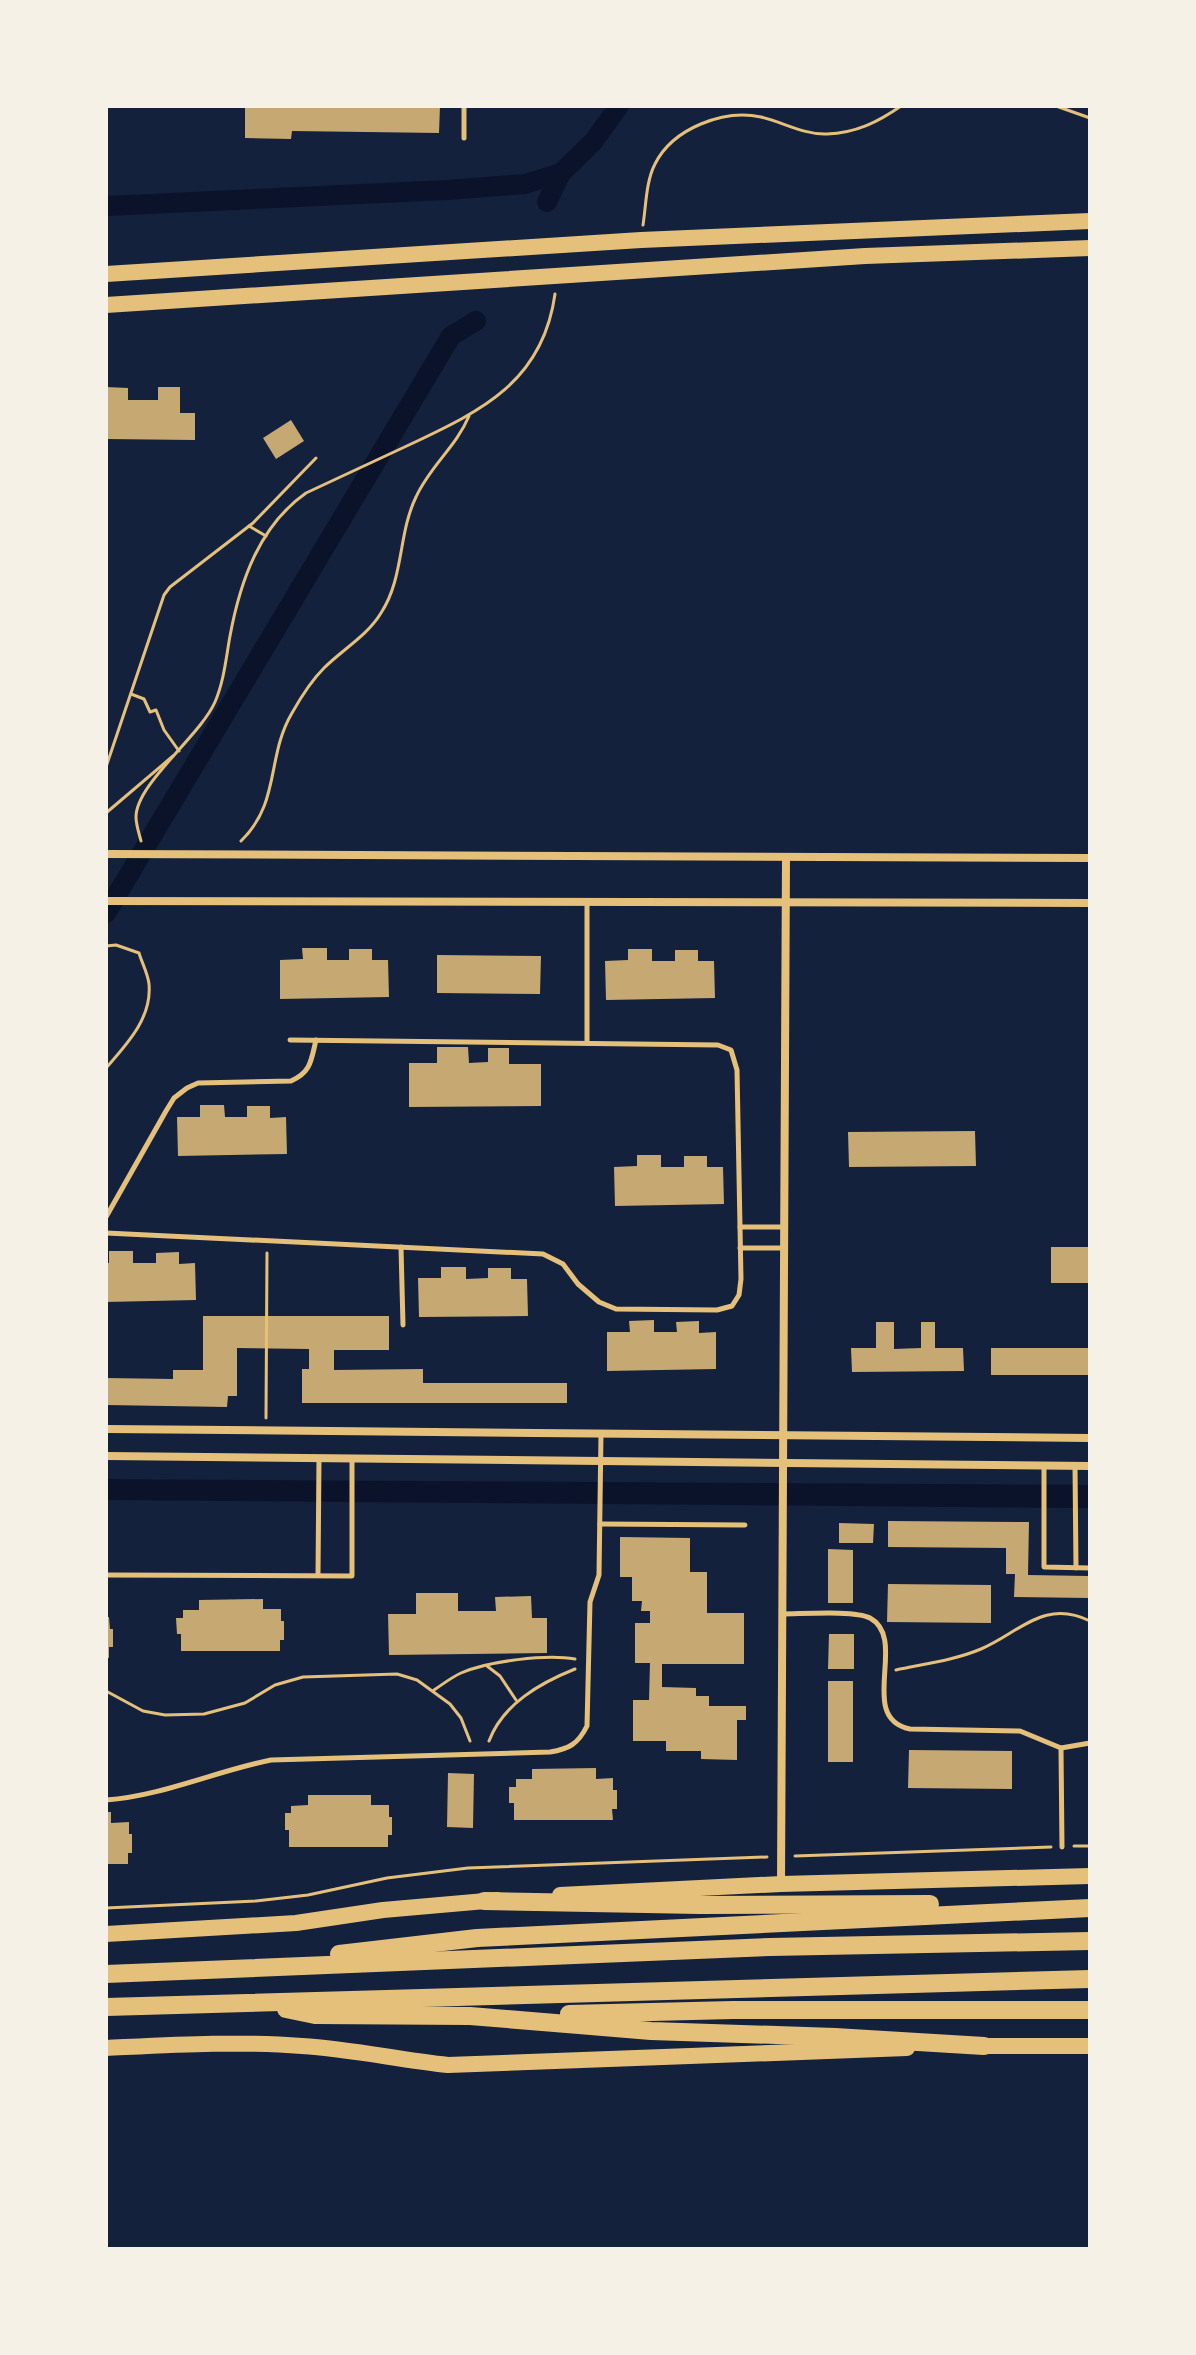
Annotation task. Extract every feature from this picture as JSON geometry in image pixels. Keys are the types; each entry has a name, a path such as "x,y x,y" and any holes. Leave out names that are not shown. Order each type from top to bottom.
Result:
{"highway":[{"path":"484,1901 700,1905 908,1903 1090,1908"},
{"path":"240,1969 396,1946 477,1938 1056,1908"},
{"path":"106,1974 770,1947 1090,1941"},
{"path":"106,2007 1090,1979"},
{"path":"256,2003 315,2015 1090,2010"},
{"path":"470,2016 651,2031 984,2046"}],"main road":[{"path":"106,274 641,240 1090,221"},
{"path":"106,305 865,256 1090,248"},
{"path":"106,1934 296,1923 383,1910 638,1890 1090,1876"},
{"path":"106,2048 226,2043 304,2046 448,2065 984,2046 1090,2046"}],"street":[{"path":"106,854 1090,858"},
{"path":"781,1884 786,857"},
{"path":"106,901 1090,903"},
{"path":"106,1429 1090,1438"},
{"path":"106,1456 1090,1466"}],"lane":[{"path":"464,106 464,138"},
{"path":"587,902 587,1043"},
{"path":"106,1233 543,1254 563,1264 578,1284 599,1302 616,1309 717,1310 732,1306 739,1295 737,1070 731,1050 718,1045 290,1040"},
{"path":"106,1217 174,1098 198,1083 291,1081 304,1075 316,1040"},
{"path":"740,1227 784,1227"},
{"path":"401,1247 403,1325"},
{"path":"740,1248 784,1248"},
{"path":"106,1800 131,1798 271,1760 567,1750 580,1740 587,1726 590,1602 599,1575 601,1433"},
{"path":"318,1575 319,1458"},
{"path":"106,1575 352,1576 352,1458"},
{"path":"1044,1465 1044,1567 1090,1568"},
{"path":"1075,1465 1076,1568"},
{"path":"600,1524 745,1525"},
{"path":"783,1614 859,1614 871,1618 882,1629 885,1640 885,1706 889,1717 898,1726 910,1729 1020,1731 1061,1748 1090,1743"},
{"path":"1061,1748 1062,1847"}],"path":[{"path":"641,240 654,165 667,147 687,131 715,119 738,114 761,117 804,131 824,134 850,131 878,122 901,106"},
{"path":"1056,106 1090,118"},
{"path":"143,848 136,815 139,804 156,777 203,723 214,705 241,588 250,563 266,536 289,505 312,491 470,415 500,395 542,344 553,308 558,274"},
{"path":"227,855 245,838 263,812 269,799 281,734 307,689 323,669 372,626 383,611 396,581 402,538 414,499 435,466 455,445 470,415"},
{"path":"106,767 164,595 182,577 249,526 316,458"},
{"path":"249,526 266,536"},
{"path":"106,813 179,751 164,730 156,710 150,712 144,699 131,694"},
{"path":"106,946 128,948 139,953 149,982 148,1010 106,1068"},
{"path":"266,1431 267,1241"},
{"path":"885,1673 983,1649 1025,1622 1044,1615 1061,1614 1090,1621"},
{"path":"434,1690 462,1672 487,1666 557,1656 588,1663"},
{"path":"484,1754 491,1736 516,1700 588,1663"},
{"path":"487,1666 500,1676 516,1700"},
{"path":"106,1691 143,1711 165,1715 204,1714 245,1703 275,1685 303,1677 397,1674 417,1680 450,1704 461,1718 475,1754"},
{"path":"106,1908 256,1901 308,1895 387,1878 468,1868 1090,1846"}],"water":[{"path":"106,1479 1090,1485 1090,1508 106,1500"}],"building":[{"path":"245,106 440,106 439,133 292,131 291,139 245,138"},
{"path":"106,387 128,388 128,400 158,400 158,387 180,387 180,413 195,413 195,440 106,439"},
{"path":"291,420 304,441 276,459 263,438"},
{"path":"302,948 327,948 327,960 349,960 349,949 372,949 372,960 388,960 389,997 280,999 280,960 303,959"},
{"path":"628,949 652,949 652,961 675,961 675,950 698,950 698,961 714,961 715,998 606,1000 605,961 628,960"},
{"path":"437,955 541,956 540,994 437,993"},
{"path":"437,1047 468,1047 469,1063 488,1062 488,1048 509,1048 509,1064 541,1064 541,1106 409,1107 409,1063 437,1063"},
{"path":"200,1105 224,1105 225,1117 247,1117 247,1106 270,1106 270,1118 286,1117 287,1154 178,1156 177,1117 200,1117"},
{"path":"975,1131 976,1166 849,1167 848,1132"},
{"path":"637,1155 661,1155 661,1167 684,1167 684,1156 707,1156 707,1167 723,1167 724,1204 615,1206 614,1167 637,1166"},
{"path":"1051,1247 1090,1247 1090,1283 1051,1283"},
{"path":"109,1251 133,1251 133,1263 156,1263 156,1253 179,1252 179,1264 195,1263 196,1300 106,1302"},
{"path":"441,1267 466,1267 466,1279 488,1278 488,1268 511,1268 511,1279 527,1279 528,1316 419,1317 418,1278 441,1278"},
{"path":"203,1316 389,1316 389,1350 334,1350 334,1370 423,1369 423,1383 567,1383 567,1403 302,1403 302,1369 309,1369 309,1349 237,1348 237,1396 228,1396 227,1407 106,1405 106,1378 173,1379 173,1370 203,1370"},
{"path":"654,1320 654,1332 677,1332 676,1322 699,1321 699,1333 716,1332 716,1369 607,1371 607,1332 630,1332 629,1321"},
{"path":"876,1322 894,1322 894,1349 921,1348 921,1322 935,1322 935,1348 963,1348 964,1371 852,1372 851,1348 876,1348"},
{"path":"991,1348 1090,1348 1090,1375 991,1375"},
{"path":"888,1521 1029,1522 1028,1575 1089,1576 1089,1598 1014,1597 1015,1574 1006,1574 1006,1548 888,1547"},
{"path":"839,1523 874,1524 873,1543 839,1543"},
{"path":"620,1537 690,1538 690,1572 707,1572 707,1613 744,1613 744,1664 662,1664 662,1687 696,1688 696,1696 709,1696 709,1706 746,1706 746,1720 737,1720 737,1760 701,1759 701,1751 666,1751 666,1741 633,1741 633,1700 649,1700 650,1663 635,1663 635,1623 650,1623 650,1611 641,1611 642,1601 632,1601 632,1577 620,1577"},
{"path":"828,1549 853,1550 853,1603 828,1603"},
{"path":"888,1584 991,1585 991,1623 887,1622"},
{"path":"416,1593 458,1593 458,1611 496,1611 495,1597 531,1596 532,1618 547,1618 547,1653 389,1655 388,1614 416,1614"},
{"path":"263,1599 263,1609 281,1609 284,1640 280,1640 280,1651 181,1651 181,1634 177,1634 176,1618 183,1618 183,1610 199,1610 199,1600"},
{"path":"106,1617 109,1617 110,1629 113,1629 113,1647 109,1647 109,1658 106,1658"},
{"path":"829,1634 854,1634 854,1669 828,1669"},
{"path":"828,1681 853,1681 853,1762 828,1762"},
{"path":"909,1750 1012,1751 1012,1789 908,1788"},
{"path":"596,1768 596,1779 613,1778 613,1790 617,1790 617,1809 612,1809 613,1820 514,1820 514,1803 509,1803 509,1787 516,1787 516,1779 532,1779 532,1769"},
{"path":"448,1773 474,1774 473,1828 447,1827"},
{"path":"308,1795 371,1795 371,1805 389,1805 392,1835 388,1835 388,1847 289,1847 285,1813 291,1813 291,1806 308,1805"},
{"path":"106,1812 111,1812 111,1823 129,1822 132,1853 128,1853 128,1864 106,1864"}],"waterway":[{"path":"547,202 561,173 593,142 619,106"},
{"path":"106,206 447,190 525,184 561,173"},
{"path":"106,913 451,336 476,321"}]}
